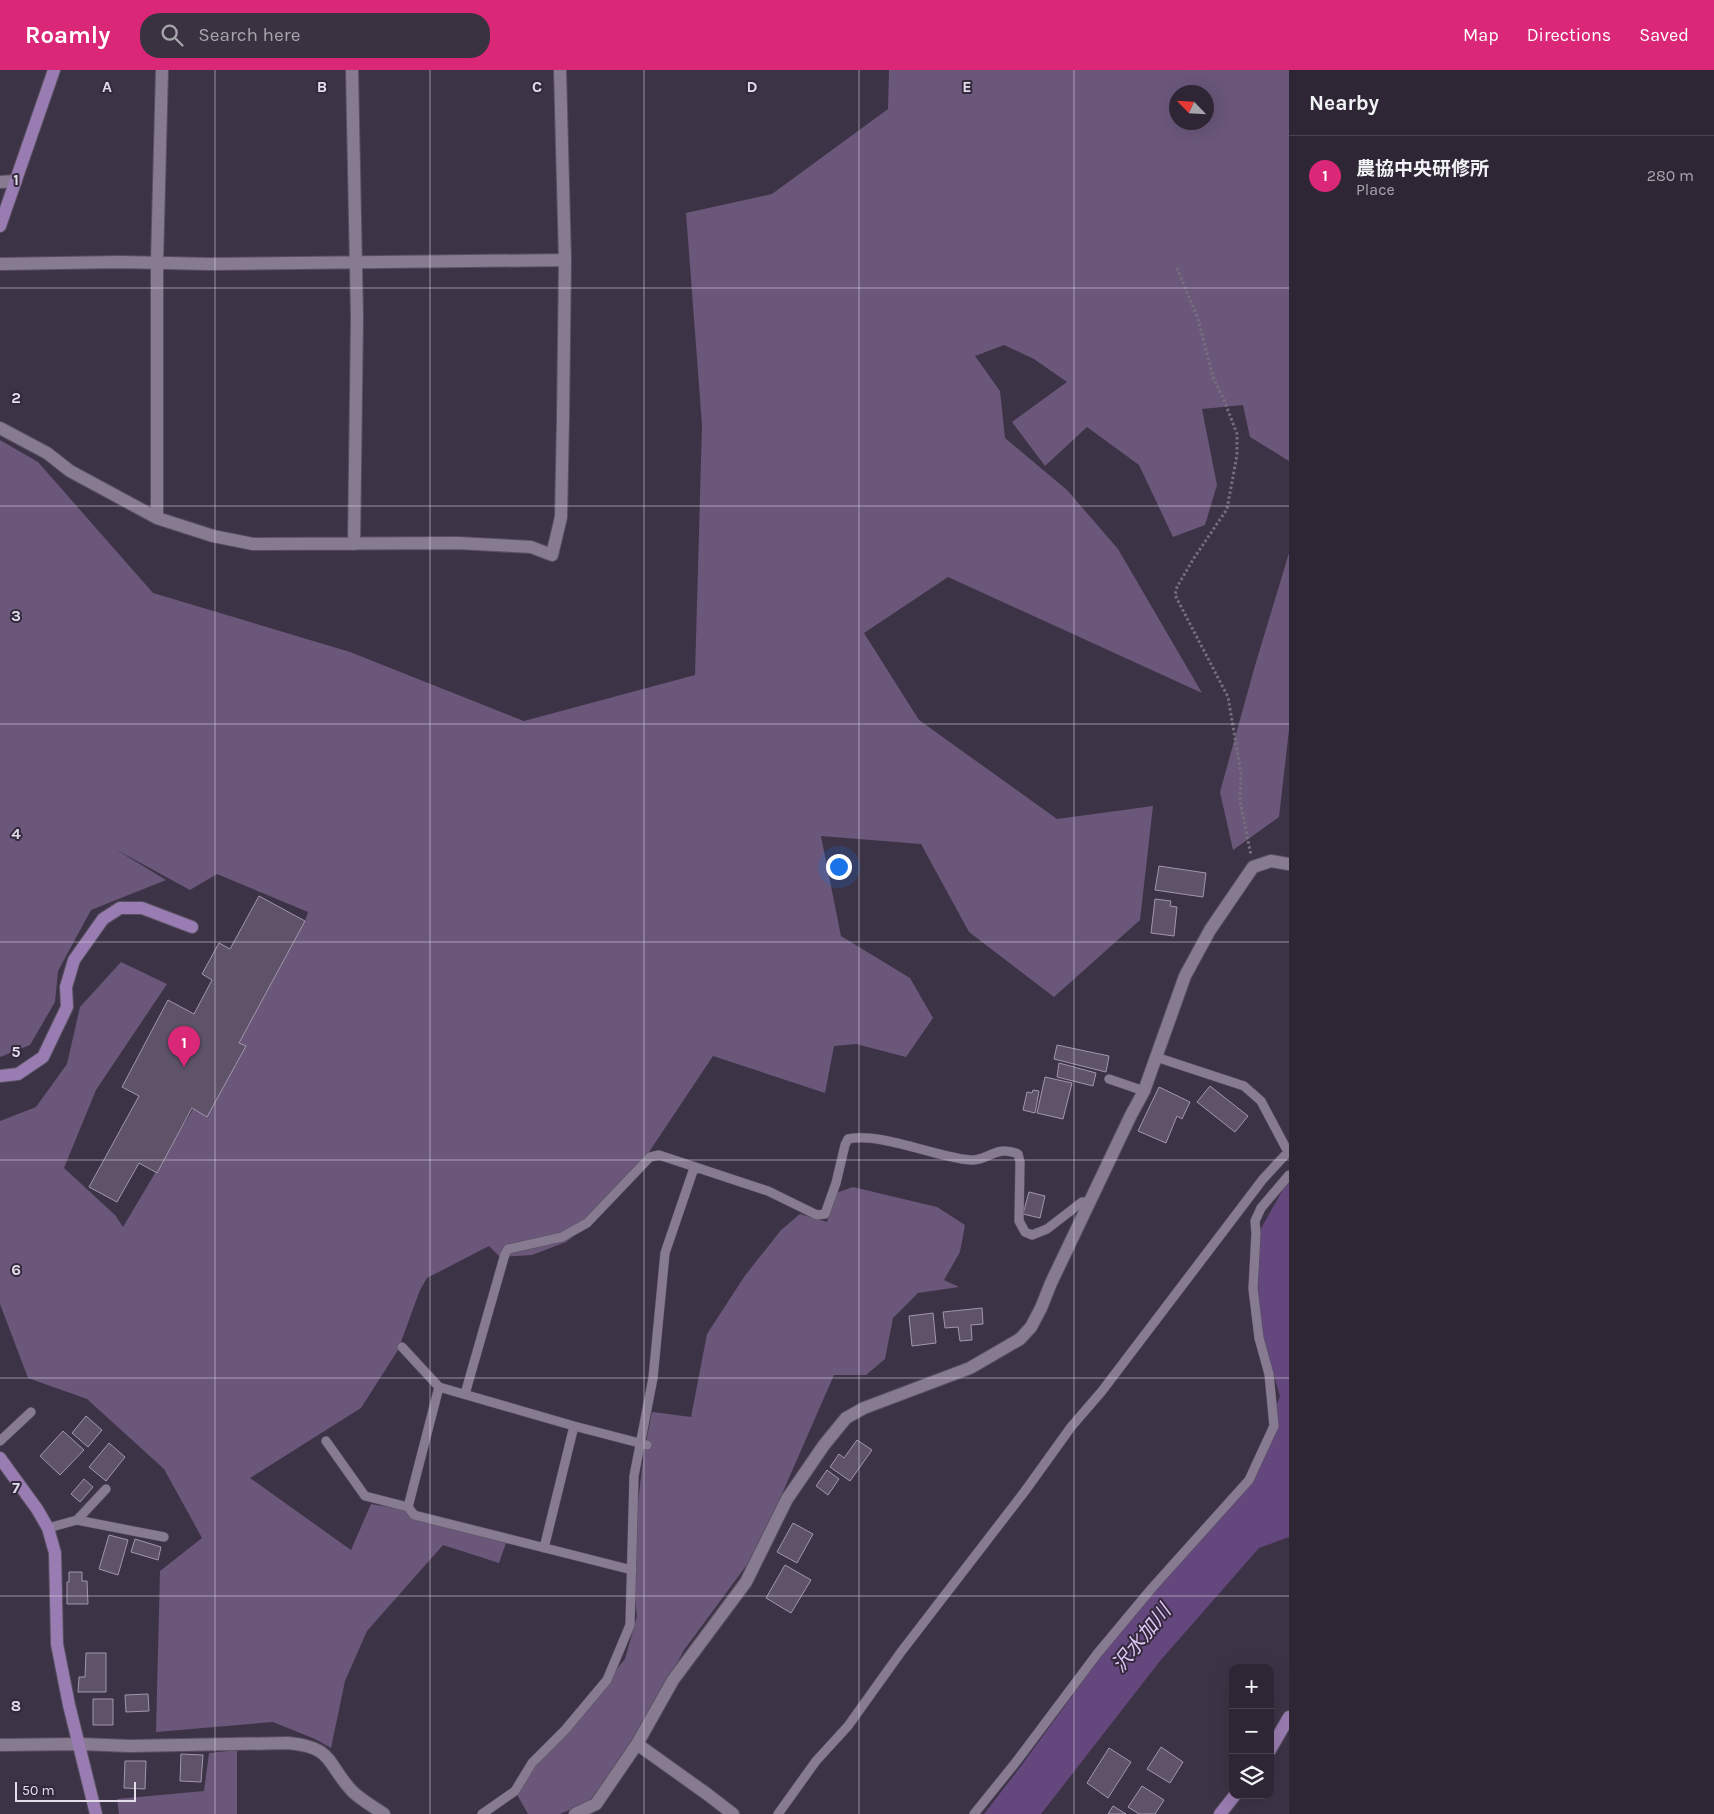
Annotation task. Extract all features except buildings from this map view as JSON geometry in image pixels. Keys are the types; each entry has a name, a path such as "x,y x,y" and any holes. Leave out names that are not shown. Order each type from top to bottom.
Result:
{"street":[{"path":"0,226 54,70"},
{"path":"157,518 157,262 162,70"},
{"path":"352,70 357,392 354,544"},
{"path":"0,428 47,453 70,471 157,518 213,536 253,544 457,543 530,547 552,555 561,517 565,260 560,70"},
{"path":"0,182 16,181"},
{"path":"0,264 565,260"},
{"path":"574,1814 596,1804 637,1744 673,1680 746,1582 787,1499 846,1418 864,1408 970,1368 1020,1339 1031,1327 1042,1308 1051,1283 1144,1091 1186,976 1210,930 1253,867 1271,861 1289,864"},
{"path":"0,1076 18,1074 43,1057 67,1007 66,987 74,960 103,919 120,908 142,908 192,927"},
{"path":"0,1458 37,1509 48,1528 55,1553 57,1644 96,1814"},
{"path":"1274,1743 1289,1717"},
{"path":"0,1745 80,1744 130,1746 288,1743 306,1745 315,1748 326,1756 353,1792 384,1814"},
{"path":"637,1744 733,1814"},
{"path":"1220,1814 1232,1799"}],"lane":[{"path":"778,1814 816,1761 848,1726 901,1652 1025,1491 1071,1427 1102,1391 1263,1179 1288,1152 1261,1101 1244,1086 1225,1078 1156,1057"},
{"path":"1109,1078 1144,1091"},
{"path":"464,1394 508,1249 562,1237 587,1223 650,1157 658,1155 694,1168 726,1176 768,1191 817,1215 825,1214 836,1184 848,1139 856,1137 883,1141 972,1161 996,1152 1010,1150 1018,1154 1020,1162 1019,1220 1026,1232 1032,1235 1047,1229 1082,1202 1090,1202"},
{"path":"482,1814 515,1792 532,1763 565,1730 607,1680 630,1625 634,1476 643,1445 653,1378 665,1253 694,1168"},
{"path":"974,1814 1098,1654 1152,1588 1249,1480 1274,1426 1269,1374 1260,1338 1253,1290 1255,1221 1261,1208 1289,1175"},
{"path":"402,1347 439,1387 643,1445"},
{"path":"408,1507 439,1387"},
{"path":"0,1441 31,1412"},
{"path":"544,1548 574,1426"},
{"path":"326,1441 365,1496 408,1507 414,1515 632,1570"},
{"path":"78,1520 106,1489"},
{"path":"48,1528 78,1520 164,1537"}],"path":[{"path":"1176,268 1198,319 1213,377 1237,434 1237,455 1227,509 1194,558 1175,595 1228,697 1242,773 1240,801 1253,867"}],"shaded area":[{"path":"889,70 1289,70 1289,461 1250,437 1243,405 1202,409 1217,485 1205,525 1173,537 1139,465 1087,427 1045,466 1012,422 1067,382 1034,359 1004,345 975,356 1000,391 1005,438 1067,490 1118,549 1202,693 948,577 864,633 919,720 1057,819 1153,806 1140,920 1054,997 969,932 921,844 821,836 841,936 910,978 933,1018 906,1057 856,1044 834,1046 825,1093 713,1056 627,1185 605,1210 566,1242 532,1255 500,1257 489,1246 427,1278 420,1290 398,1350 361,1408 250,1478 351,1550 371,1504 412,1511 506,1543 499,1563 443,1545 367,1631 345,1681 331,1748 315,1739 273,1722 156,1732 160,1571 202,1538 164,1469 87,1399 28,1378 0,1304 0,1121 36,1107 67,1064 80,1007 121,962 167,984 96,1090 64,1168 115,1215 123,1227 305,921 308,912 217,874 190,890 115,849 166,880 91,910 58,971 55,1002 30,1045 0,1057 0,440 38,462 153,593 350,652 524,721 695,675 702,425 686,213 772,194 888,109"},
{"path":"1289,553 1289,730 1279,817 1233,850 1220,792"},
{"path":"853,1187 937,1207 965,1225 960,1252 944,1280 959,1287 918,1293 893,1318 885,1359 866,1375 834,1375 757,1551 684,1650 661,1694 600,1797 560,1814 528,1814 515,1791 625,1659 637,1616 632,1576 633,1543 644,1452 652,1412 691,1417 707,1334 744,1277 781,1230 800,1214 827,1222 836,1193"},
{"path":"237,1750 237,1814 119,1814 117,1799 204,1791 209,1753"}],"water":[{"name":"沢水加川","path":"1289,1179 1289,1537 1259,1548 1160,1661 1041,1814 984,1814 1117,1634 1243,1493 1280,1396 1256,1313 1259,1232"}],"place":[{"name":"農協中央研修所","path":"184,1067"}]}
